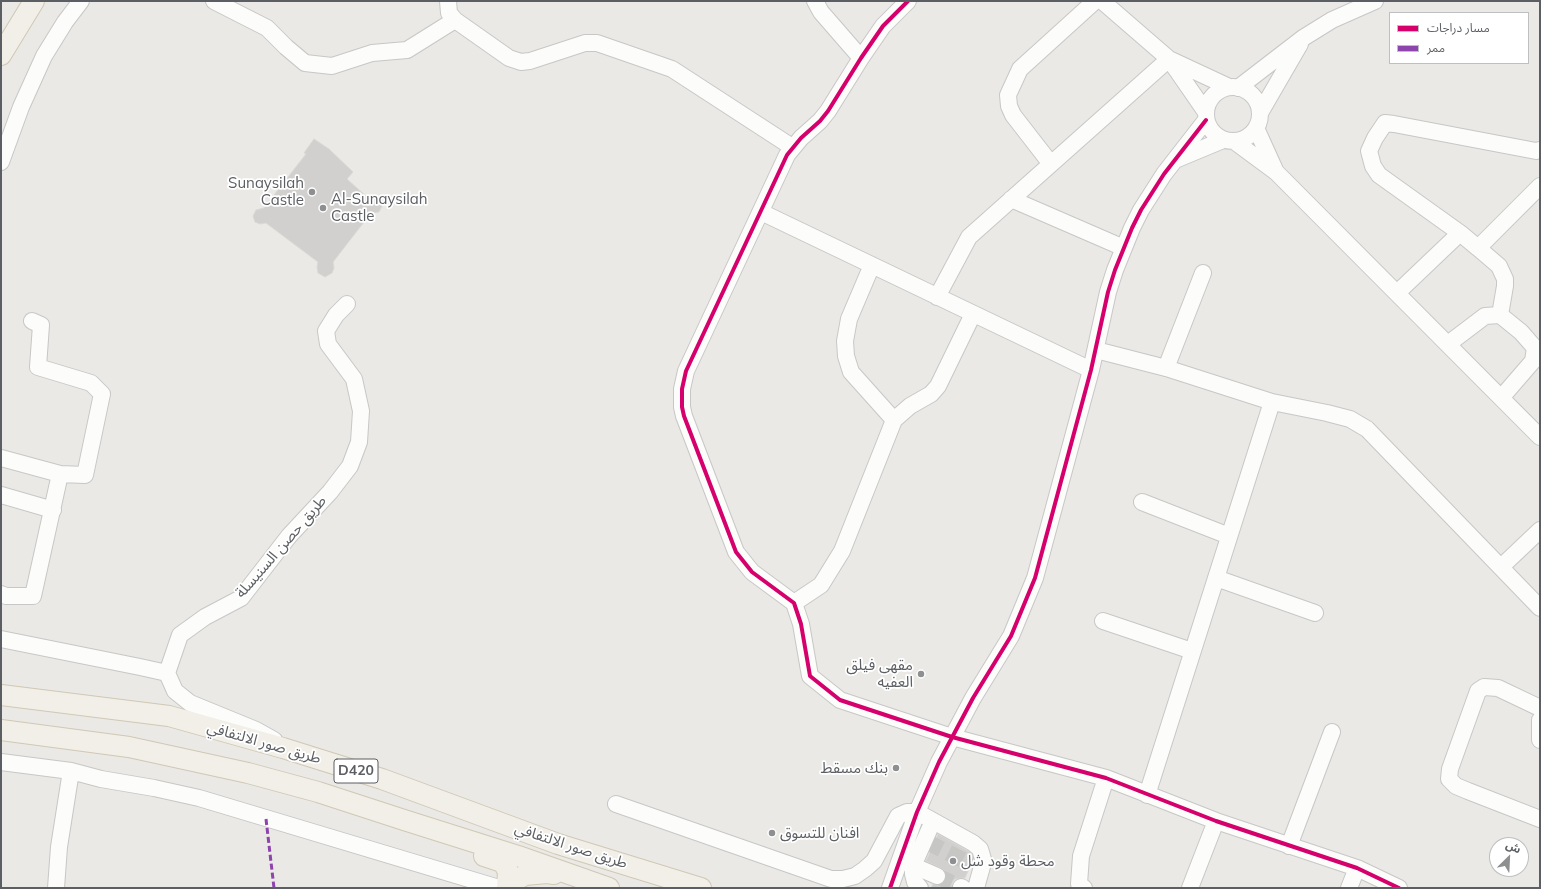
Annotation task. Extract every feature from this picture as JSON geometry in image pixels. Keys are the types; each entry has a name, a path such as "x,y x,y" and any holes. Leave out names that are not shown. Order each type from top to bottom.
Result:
{"main road":[{"path":"1,55 34,1"},
{"name":"طريق صور الالتفافي","path":"1,695 169,716 299,753 382,779 558,844 701,888"},
{"name":"طريق صور الالتفافي","path":"1,730 129,747 248,773 318,792 518,856 603,886"},
{"path":"404,820 426,835 502,862 506,866 508,872 508,888"},
{"path":"508,888 525,875 547,873 603,886"}],"street":[{"path":"1,162 21,107 44,56 64,22 81,1"},
{"path":"214,1 267,28 305,63 332,66 372,53 407,50 455,20"},
{"path":"448,1 449,13 455,20 508,58 521,62 530,62 584,43 597,44 672,69 792,147"},
{"path":"814,1 821,12 861,58"},
{"path":"908,1 883,26 828,111 792,147 782,164 686,371 682,389 682,407 687,424 736,552 752,572 794,603 801,624 810,676 840,700 952,737 1106,778 1216,821 1357,868 1399,888"},
{"path":"1051,164 1013,115 1009,106 1008,95 1020,69 1095,1"},
{"path":"1102,1 1169,59 1206,116 1210,129 1216,135 1229,140 1276,172 1540,437"},
{"path":"889,888 917,812 952,737 973,698 1011,636 1024,607 1044,548 1096,350 1108,292 1124,248 1141,210 1153,189 1206,116 1208,102 1213,95 1220,90 1234,87 1303,38 1332,20 1375,1"},
{"path":"1174,161 1229,140 1247,138 1258,121 1303,38"},
{"path":"937,297 969,237 1169,59"},
{"path":"1169,59 1234,87 1245,90 1256,100 1258,121 1276,172"},
{"path":"1500,315 1505,286 1499,266 1460,233 1379,175 1373,166 1370,151 1375,138 1385,124 1394,124 1539,153"},
{"path":"1478,248 1540,186"},
{"path":"1011,199 1124,248"},
{"path":"761,212 1091,370"},
{"path":"1397,293 1460,233"},
{"path":"872,265 849,319 844,340 846,356 851,372 894,420"},
{"path":"1166,368 1203,273"},
{"name":"طريق حصن السنيسلة","path":"167,673 180,635 205,617 240,598 289,536 330,492 350,466 359,442 362,411 354,379 328,344 326,331 336,315 347,304"},
{"path":"794,603 820,585 842,551 894,420 910,406 931,394 938,386 973,314"},
{"path":"1448,344 1485,316 1500,315 1521,332 1535,348 1533,362 1501,398"},
{"path":"1,458 60,474 85,475 102,394 91,382 38,367 40,324 32,321"},
{"path":"1096,350 1166,368 1272,402 1350,419 1367,429 1540,608"},
{"path":"1147,795 1272,402"},
{"path":"1,594 6,596 33,596 60,474"},
{"path":"1,495 53,510"},
{"path":"1142,502 1229,536"},
{"path":"1501,567 1540,530"},
{"path":"1216,578 1315,613"},
{"path":"1103,621 1192,651"},
{"path":"1,639 167,673 175,691 190,703 256,730 299,753"},
{"path":"1540,708 1498,688 1484,687 1478,691 1450,769 1450,779 1456,786 1540,819"},
{"path":"1540,720 1540,740"},
{"path":"1289,846 1332,732"},
{"path":"1,762 71,772 199,798 499,888"},
{"path":"56,888 59,847 71,772"},
{"path":"1084,888 1079,884 1081,856 1106,778"},
{"path":"616,804 832,879 844,879 855,876 870,865 898,816 907,812 917,812 977,845 980,849 983,859 976,867 966,888"},
{"path":"920,888 915,882 913,866 933,821"},
{"path":"1190,888 1216,821"},
{"path":"879,850 937,876"},
{"path":"1350,888 1357,868"}],"building":[{"name":"Al-Sunaysilah Castle","path":"314,139 329,149 353,172 347,179 368,198 374,196 379,197 383,204 379,212 371,213 333,262 334,268 332,273 325,277 318,273 318,262 266,223 260,224 255,222 253,216 256,210 264,208 306,154 304,153"},
{"path":"938,834 972,854 973,860 965,878 955,879 952,883 952,888 931,888 933,884 938,885 943,883 946,875 945,871 941,868 926,861"}],"tunnel":[{"path":"927,842 971,864"},
{"path":"937,876 961,887"}],"marked path":[{"path":"266,819 274,888"}],"cycle path":[{"path":"908,1 883,26 828,111 820,121 801,138 787,155 686,371 682,389 682,407 684,416 736,552 752,572 794,603 801,624 810,676 840,700 952,737 1106,778 1216,821 1357,868 1399,888"},
{"path":"890,888 917,812 939,762 973,698 1011,636 1035,578 1091,370 1108,292 1132,228 1141,210 1164,174 1206,120"}],"place":[{"name":"Sunaysilah Castle","path":"312,192"},
{"name":"Al-Sunaysilah Castle","path":"323,208"},
{"name":"مقهى فيلق العفيه","path":"921,674"},
{"name":"بنك مسقط","path":"896,768"},
{"name":"افنان للتسوق","path":"772,833"},
{"name":"محطة وقود شل","path":"953,861"}]}
